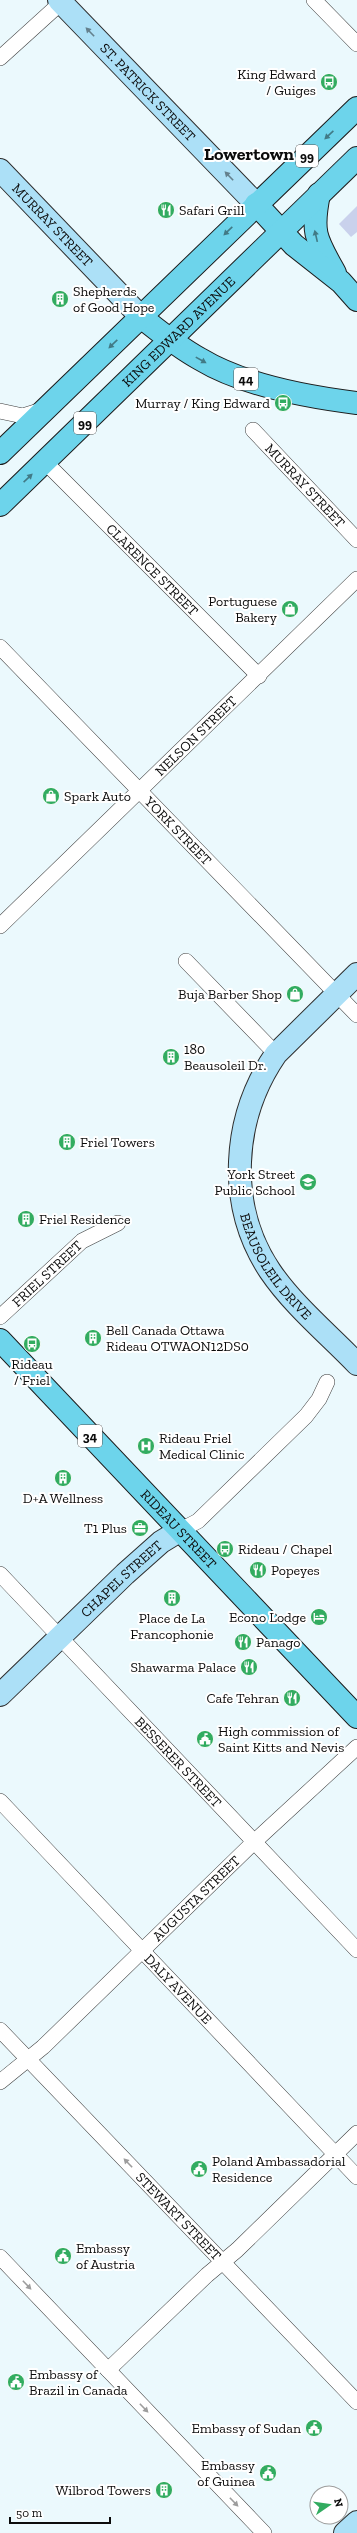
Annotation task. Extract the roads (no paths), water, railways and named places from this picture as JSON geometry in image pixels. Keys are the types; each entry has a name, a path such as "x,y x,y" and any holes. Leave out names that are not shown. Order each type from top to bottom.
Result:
{"main road":[{"name":"99","path":"0,453 357,108"},
{"name":"KING EDWARD AVENUE","path":"0,505 168,340 357,158"},
{"path":"319,194 314,220 316,239 341,282"},
{"name":"ST. PATRICK STREET","path":"256,204 294,245 341,282 357,300"},
{"name":"MURRAY STREET","path":"141,317 168,340 200,360 244,379 332,400"},
{"path":"332,400 357,395"},
{"name":"44","path":"332,400 357,403"},
{"name":"RIDEAU STREET","path":"0,1340 179,1531 357,1717"}],"street":[{"path":"314,0 357,44"},
{"path":"0,58 61,1"},
{"name":"ST. PATRICK STREET","path":"61,1 256,204"},
{"name":"MURRAY STREET","path":"0,170 141,317"},
{"path":"0,411 23,416 47,408"},
{"name":"MURRAY STREET","path":"253,430 357,540"},
{"name":"CLARENCE STREET","path":"45,462 259,676"},
{"name":"NELSON STREET","path":"0,926 357,580"},
{"name":"YORK STREET","path":"0,647 357,1015"},
{"path":"186,962 276,1054"},
{"name":"BEAUSOLEIL DRIVE","path":"357,974 276,1054 258,1082 243,1129 239,1169 245,1209 255,1241 271,1271 286,1290 357,1364"},
{"name":"FRIEL STREET","path":"0,1317 82,1240 118,1222"},
{"name":"CHAPEL STREET","path":"0,1695 160,1542 198,1521 306,1416 319,1400 327,1382"},
{"name":"BESSERER STREET","path":"0,1574 357,1950"},
{"name":"AUGUSTA STREET","path":"0,2082 43,2047 141,1949 357,1747"},
{"name":"DALY AVENUE","path":"0,1801 357,2177"},
{"name":"STEWART STREET","path":"0,2030 357,2402"},
{"path":"108,2370 222,2262 238,2250 357,2133"},
{"path":"0,2257 264,2533"},
{"path":"345,2533 357,2522"}],"place":[{"name":"King Edward / Guiges","path":"329,82"},
{"name":"Safari Grill","path":"166,210"},
{"name":"Shepherds of Good Hope","path":"60,299"},
{"name":"Murray / King Edward","path":"283,403"},
{"name":"Portuguese Bakery","path":"290,609"},
{"name":"Spark Auto","path":"51,796"},
{"name":"Buja Barber Shop","path":"295,994"},
{"name":"180 Beausoleil Dr.","path":"171,1057"},
{"name":"Friel Towers","path":"67,1142"},
{"name":"York Street Public School","path":"308,1182"},
{"name":"Friel Residence","path":"26,1219"},
{"name":"Bell Canada Ottawa Rideau OTWAON12DS0","path":"93,1338"},
{"name":"Rideau / Friel","path":"32,1344"},
{"name":"Rideau Friel Medical Clinic","path":"146,1446"},
{"name":"D+A Wellness","path":"63,1478"},
{"name":"T1 Plus","path":"140,1528"},
{"name":"Rideau / Chapel","path":"225,1549"},
{"name":"Popeyes","path":"258,1570"},
{"name":"Place de La Francophonie","path":"172,1598"},
{"name":"Econo Lodge","path":"319,1617"},
{"name":"Panago","path":"243,1642"},
{"name":"Shawarma Palace","path":"249,1667"},
{"name":"Cafe Tehran","path":"292,1698"},
{"name":"High commission of Saint Kitts and Nevis","path":"205,1739"},
{"name":"Poland Ambassadorial Residence","path":"199,2169"},
{"name":"Embassy of Austria","path":"63,2256"},
{"name":"Embassy of Brazil in Canada","path":"16,2382"},
{"name":"Embassy of Sudan","path":"314,2428"},
{"name":"Embassy of Guinea","path":"268,2473"},
{"name":"Wilbrod Towers","path":"164,2490"}],"district":[{"name":"Lowertown","path":"249,154"}]}
